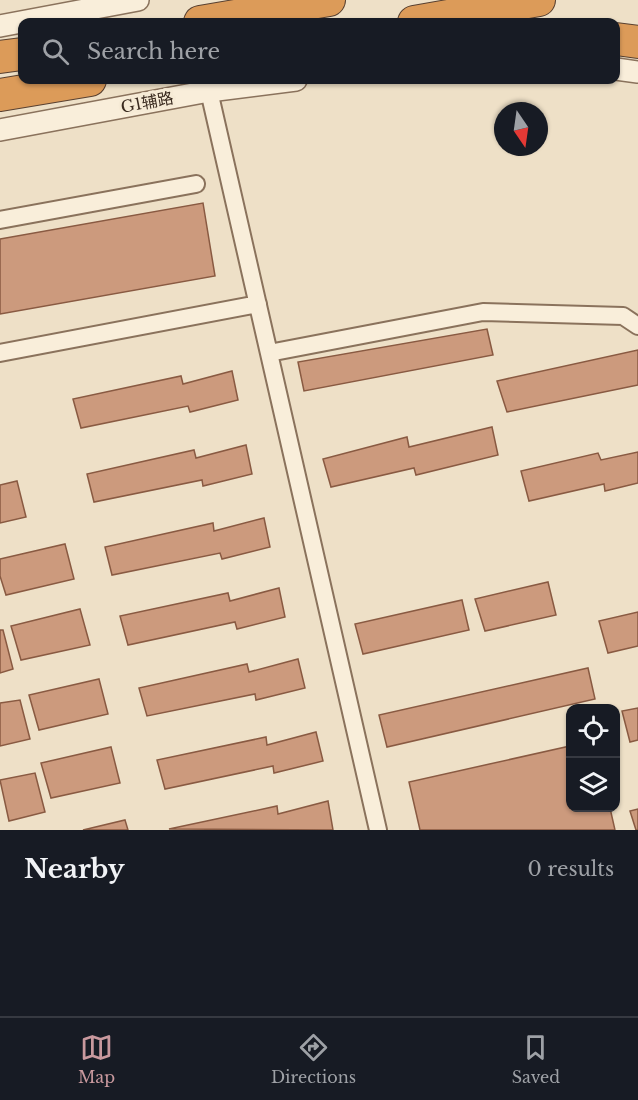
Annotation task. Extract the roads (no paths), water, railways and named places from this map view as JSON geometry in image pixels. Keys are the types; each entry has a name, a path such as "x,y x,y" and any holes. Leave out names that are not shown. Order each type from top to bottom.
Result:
{"highway":[{"path":"223,18 329,0"},
{"path":"437,18 539,0"},
{"path":"620,40 638,42"},
{"path":"0,57 18,55"},
{"path":"0,95 66,84"}],"street":[{"path":"42,18 138,0"},
{"path":"0,26 18,23"},
{"path":"620,70 638,72"},
{"name":"G1辅路","path":"0,130 209,91 264,84"},
{"path":"209,91 378,830"},
{"path":"0,220 196,184"},
{"path":"0,353 258,304"},
{"path":"269,353 483,312 623,316 638,326"}]}
